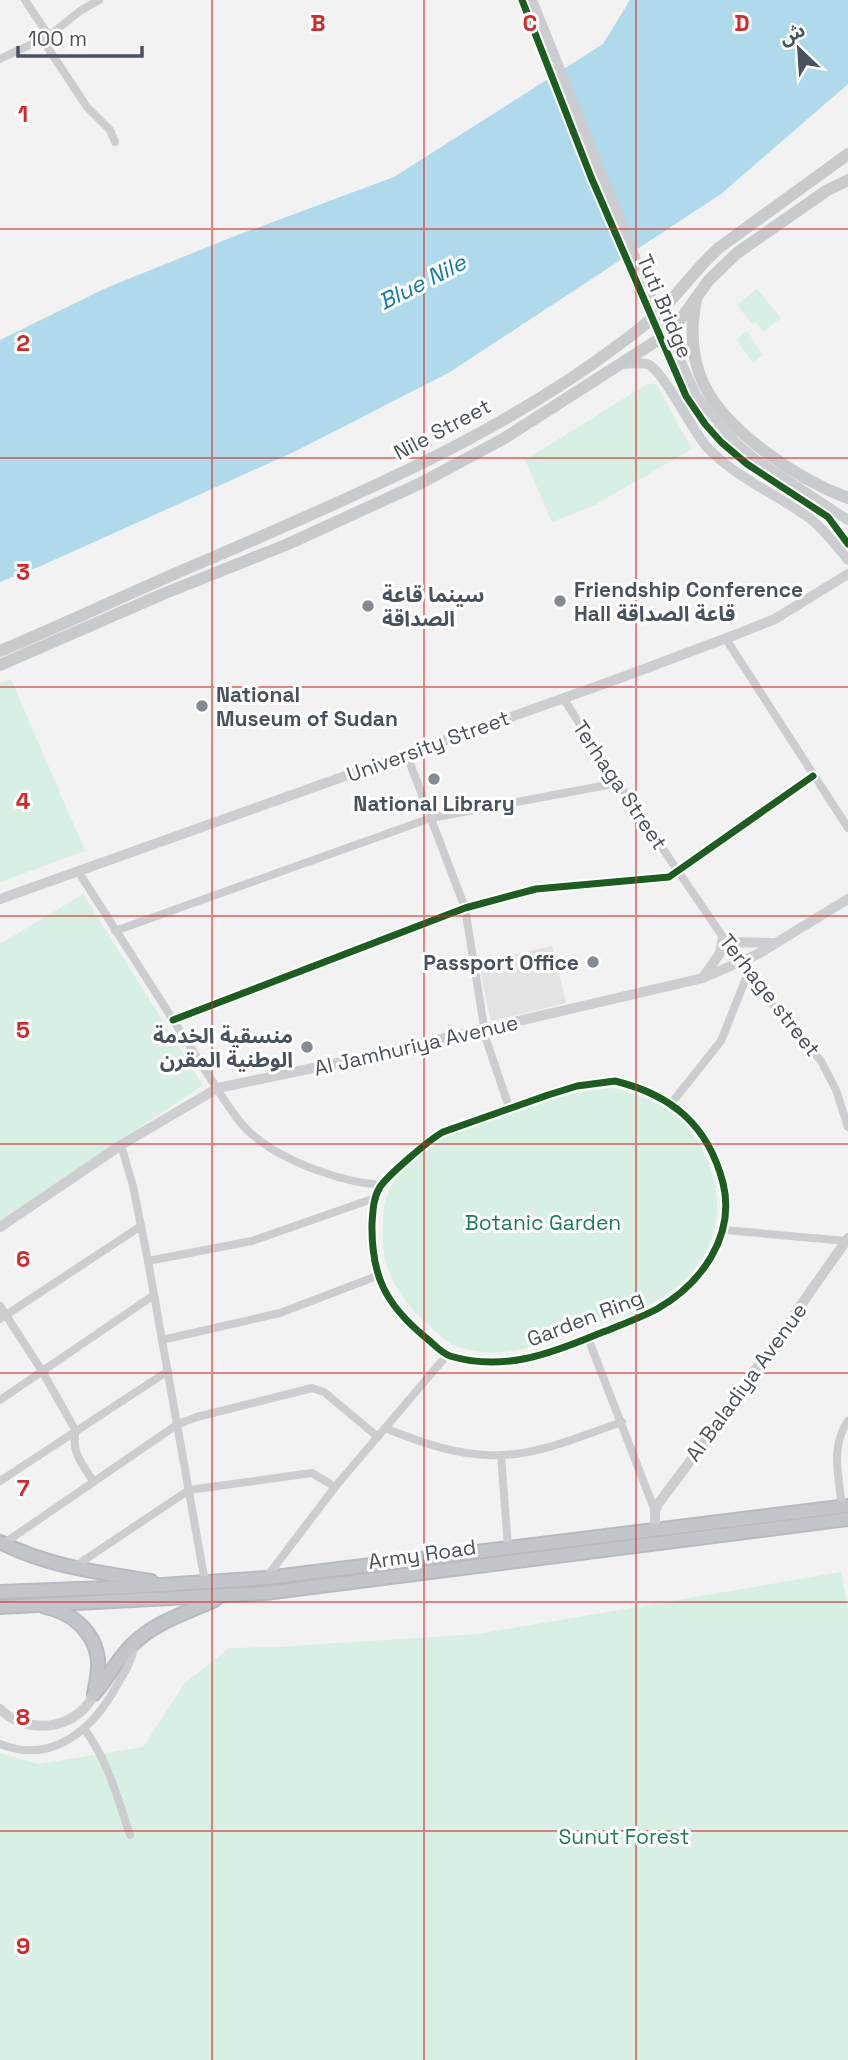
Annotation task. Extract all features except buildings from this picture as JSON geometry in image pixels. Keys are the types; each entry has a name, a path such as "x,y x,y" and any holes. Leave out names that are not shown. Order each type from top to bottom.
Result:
{"highway":[{"name":"Army Road","path":"0,1592 266,1578 845,1506"},
{"name":"Army Road","path":"0,1607 224,1596 344,1584 848,1519"},
{"path":"2,1543 71,1569 173,1584"},
{"path":"94,1694 132,1645 156,1626 224,1596"},
{"path":"28,1604 54,1609 71,1617 91,1637 99,1661 94,1694"}],"main road":[{"name":"Nile Street","path":"0,665 470,438 586,369 669,302 703,262 720,247 848,154"},
{"name":"Nile Street","path":"0,651 160,588 288,544 478,454 664,336 683,316 697,295 737,253 826,191 848,180"},
{"path":"697,295 691,334 694,356 704,385 718,407 742,432 785,466 848,498"},
{"path":"470,438 478,454"},
{"path":"280,529 288,544"},
{"name":"University Street","path":"0,899 726,639 775,619 848,574"},
{"name":"Al Jamhuriya Avenue","path":"0,1227 121,1145 218,1088 703,978 777,943 848,899"},
{"path":"703,978 720,953 725,939 777,943"},
{"path":"0,1709 22,1725 48,1726 78,1715 91,1702 94,1694"}],"street":[{"path":"25,0 87,107 110,130 115,142"},
{"path":"75,0 80,11"},
{"path":"0,59 45,38 99,0"},
{"name":"Tuti Bridge","path":"522,0 601,201 686,396 705,424 733,453 830,513"},
{"name":"Tuti Bridge","path":"532,0 599,173 697,397 735,442 830,513"},
{"path":"620,364 643,363 656,369 691,427 714,453 748,480 811,520 848,560"},
{"path":"830,513 846,518 848,503"},
{"path":"830,513 848,544"},
{"path":"726,639 848,828"},
{"name":"Terhaga Street","path":"562,698 677,871"},
{"path":"406,754 465,908 488,1049 510,1110"},
{"path":"173,1020 465,908 536,889 665,878 673,875 813,776"},
{"path":"115,931 431,818 618,783"},
{"path":"78,871 236,1117 249,1132 330,1176 357,1184 381,1185"},
{"name":"Terhage street","path":"677,871 748,973 821,1061 836,1090 848,1127"},
{"path":"670,1105 721,1041 748,973"},
{"name":"Garden Ring","path":"615,1081 643,1088 692,1120 706,1139 723,1187 724,1230 712,1259 692,1281 669,1301 646,1315 533,1359 492,1363 447,1355 395,1308 377,1276 372,1246 375,1198 381,1185 431,1139 451,1129 510,1110 577,1086 615,1081"},
{"path":"121,1145 148,1261 205,1582"},
{"path":"148,1261 252,1241 375,1198"},
{"path":"3,1317 141,1226"},
{"path":"724,1230 847,1239"},
{"name":"Al Baladiya Avenue","path":"655,1511 665,1493 709,1436 847,1239"},
{"path":"162,1340 280,1314 377,1276"},
{"path":"0,1400 154,1295"},
{"path":"0,1306 3,1317 42,1371 76,1431 76,1454 93,1481"},
{"path":"588,1338 655,1511 655,1529"},
{"path":"266,1578 335,1487 447,1355"},
{"path":"0,1481 168,1371"},
{"path":"2,1543 178,1424 197,1417 312,1388 324,1392 378,1437"},
{"path":"385,1428 416,1441 453,1451 501,1455 558,1444 622,1422"},
{"path":"845,1506 837,1443 848,1422"},
{"path":"501,1455 508,1547"},
{"path":"71,1569 189,1490 312,1473 335,1487"},
{"path":"0,1744 20,1749 44,1749 68,1741 85,1730 126,1671 132,1658 132,1645"},
{"path":"85,1730 114,1786 130,1835"}],"shaded area":[{"path":"552,946 566,1003 491,1021 478,963"}],"green space":[{"path":"757,289 781,318 763,332 756,322 752,324 737,305"},
{"path":"747,331 763,355 753,363 736,339"},
{"path":"647,384 656,384 692,449 591,507 552,522 525,460"},
{"path":"11,679 85,851 0,882 0,683"},
{"path":"83,894 203,1085 0,1221 0,944"},
{"name":"Botanic Garden","path":"613,1088 643,1097 668,1110 689,1129 706,1157 714,1181 717,1204 715,1226 709,1246 698,1265 665,1296 643,1308 538,1345 499,1353 471,1350 450,1343 411,1307 393,1280 387,1265 383,1249 383,1214 391,1186 403,1170 420,1155 455,1131 553,1099"},
{"name":"Sunut Forest","path":"841,1572 848,1609 848,2060 0,2060 0,1753 38,1764 143,1747 185,1683 229,1648 478,1634"}],"water":[{"name":"Blue Nile","path":"630,0 848,0 848,84 721,194 450,372 294,452 0,582 0,340 106,288 235,236 394,177 603,44"}],"cycle path":[{"path":"522,0 591,177 686,396 721,442 747,464 828,517 848,544"},
{"path":"173,1020 465,908 536,889 669,877 813,776"},
{"path":"615,1081 635,1087 670,1104 685,1116 708,1145 723,1183 726,1203 719,1240 701,1272 673,1299 657,1309 544,1354 489,1362 443,1353 400,1313 383,1287 372,1241 375,1200 380,1187 409,1158 443,1132 577,1086 615,1081"}],"place":[{"name":"Friendship Conference Hall قاعة الصداقة","path":"560,601"},
{"name":"سينما قاعة الصداقة","path":"368,606"},
{"name":"National Museum of Sudan","path":"202,706"},
{"name":"National Library","path":"434,779"},
{"name":"Passport Office","path":"593,962"},
{"name":"منسقية الخدمة الوطنية المقرن","path":"307,1047"}]}
